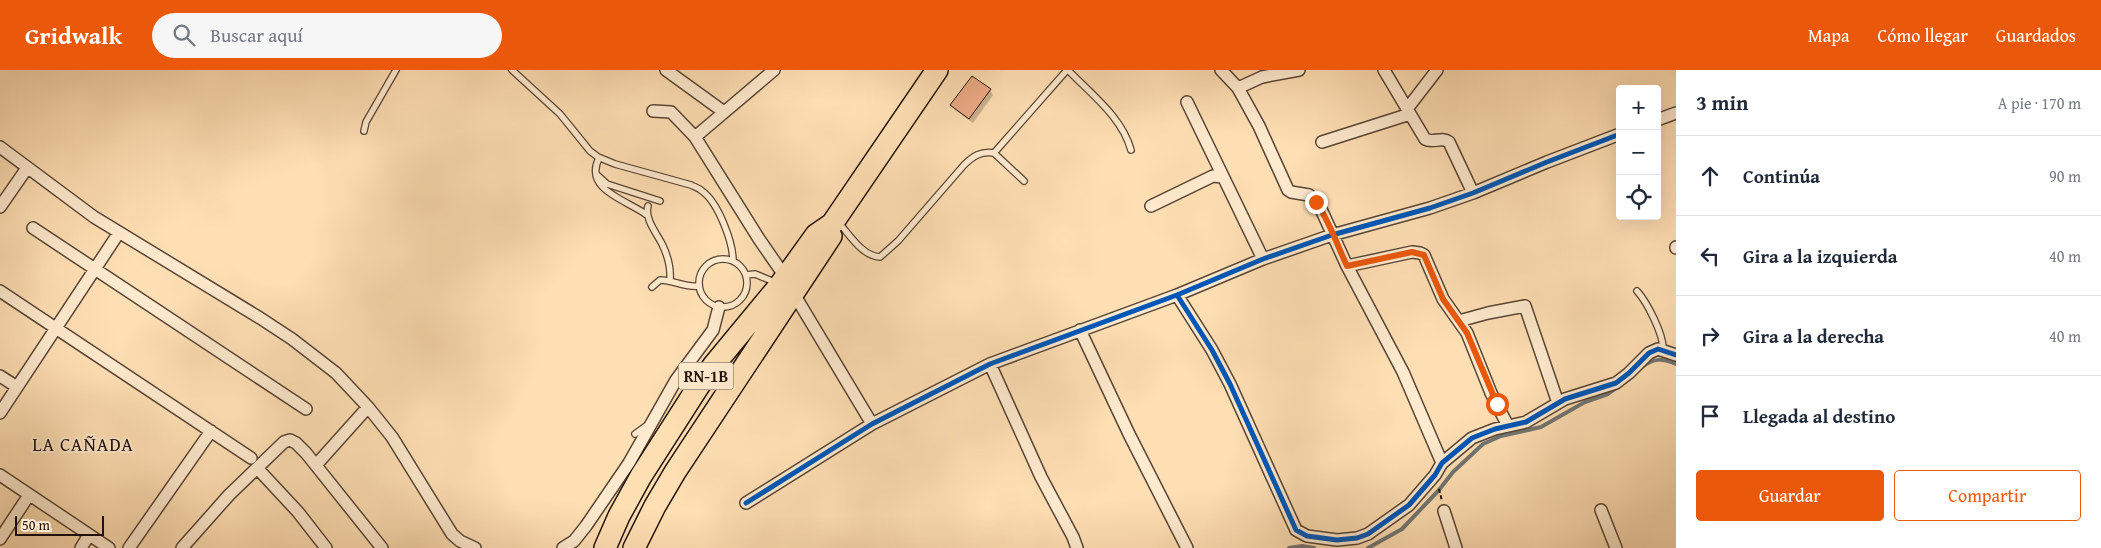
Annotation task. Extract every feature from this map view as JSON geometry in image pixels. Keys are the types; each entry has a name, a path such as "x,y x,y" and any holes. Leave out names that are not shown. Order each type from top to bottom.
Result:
{"highway":[{"name":"RN-1B","path":"634,548 655,506 816,235 834,221 937,70"},
{"name":"RN-1B","path":"605,548 619,516 641,476 698,387 736,338 786,286"}],"street":[{"path":"666,70 724,112"},
{"path":"695,137 774,70"},
{"path":"1221,70 1238,88 1259,126 1287,188 1291,192 1309,195 1316,202 1331,228 1332,235 1347,266 1403,372 1442,463"},
{"path":"1238,88 1262,77 1299,70"},
{"path":"1384,70 1425,139 1432,142 1442,139 1449,142 1473,193"},
{"path":"1322,142 1409,111 1437,70"},
{"path":"1187,102 1263,259"},
{"path":"653,111 671,112 695,137 872,424"},
{"path":"1661,119 1676,114"},
{"path":"746,503 872,424 990,364 1177,295 1263,259 1332,235 1430,208 1473,193 1616,136"},
{"path":"0,148 118,234 292,340 336,373 368,407 392,437 452,534 460,541 474,548"},
{"path":"0,207 27,168"},
{"path":"1150,206 1213,176 1222,176"},
{"path":"33,228 306,409"},
{"path":"0,413 118,234"},
{"path":"1347,266 1398,254 1420,253 1426,258 1443,299 1471,340 1491,393 1508,426"},
{"path":"0,291 211,431 254,463 298,512 326,548"},
{"path":"1177,295 1212,350 1233,390 1290,519 1298,532 1307,536 1338,540 1363,536 1402,511 1415,499 1435,475 1442,463 1475,436 1526,422 1575,395 1616,382 1629,374 1649,353 1662,350 1676,355"},
{"path":"1459,321 1522,305 1525,306 1558,403"},
{"path":"563,548 574,540 586,526 629,463 676,380 713,330 719,307"},
{"path":"713,330 736,338"},
{"path":"1080,330 1129,434 1187,548"},
{"path":"990,364 1041,477 1077,548"},
{"path":"0,376 17,387"},
{"path":"316,465 368,407"},
{"path":"128,548 211,431"},
{"path":"182,548 229,495 254,463 284,442 290,440 296,443 316,465 382,548"},
{"path":"0,475 109,548"},
{"path":"0,539 29,495"},
{"path":"1601,510 1616,548"},
{"path":"1444,511 1456,548"},
{"path":"81,548 89,535"}],"lane":[{"path":"364,131 366,122 396,70"},
{"path":"512,70 560,114 590,151 599,158 702,191 710,199 728,232 733,250 733,261"},
{"path":"994,153 1068,70 1121,125 1128,137 1131,150"},
{"path":"834,221 864,250 871,255 880,257 898,241 970,159 983,152 994,153 1024,181"},
{"path":"599,158 596,167 597,183 647,215 664,247 671,272 670,280"},
{"path":"596,174 607,184 660,201"},
{"path":"647,215 648,206"},
{"path":"725,259 733,261 739,265 746,275 747,285 741,300 735,305 719,307 705,300 699,286 700,278 709,264 725,259"},
{"path":"746,275 755,274 786,286"},
{"path":"652,287 660,280 670,280 689,286 699,286"},
{"path":"1637,290 1655,321 1663,341 1662,350"},
{"path":"635,434 654,418"}],"path":[{"path":"1435,475 1444,511"}],"building":[{"path":"972,76 991,89 969,119 950,105"}],"waterway":[{"path":"1642,367 1658,360 1676,364"},
{"path":"1368,548 1402,529 1439,490 1453,472 1483,444 1501,436 1541,427 1585,402 1608,394 1619,386"},
{"path":"1289,548 1302,546 1314,548"}],"cycle path":[{"path":"746,503 872,424 990,364 1177,295 1263,259 1332,235 1430,208 1473,193 1616,136"},
{"path":"1177,295 1212,350 1230,384 1296,530 1307,536 1337,540 1357,538 1368,534 1409,505 1435,475 1442,463 1472,438 1495,429 1526,422 1565,399 1616,383 1649,353 1658,349 1676,355"}],"district":[{"name":"LA CAÑADA","path":"83,444"}],"route":[{"path":"1316,202 1331,228 1332,235 1347,266 1412,252 1424,255 1443,299 1471,340 1497,404"}]}
